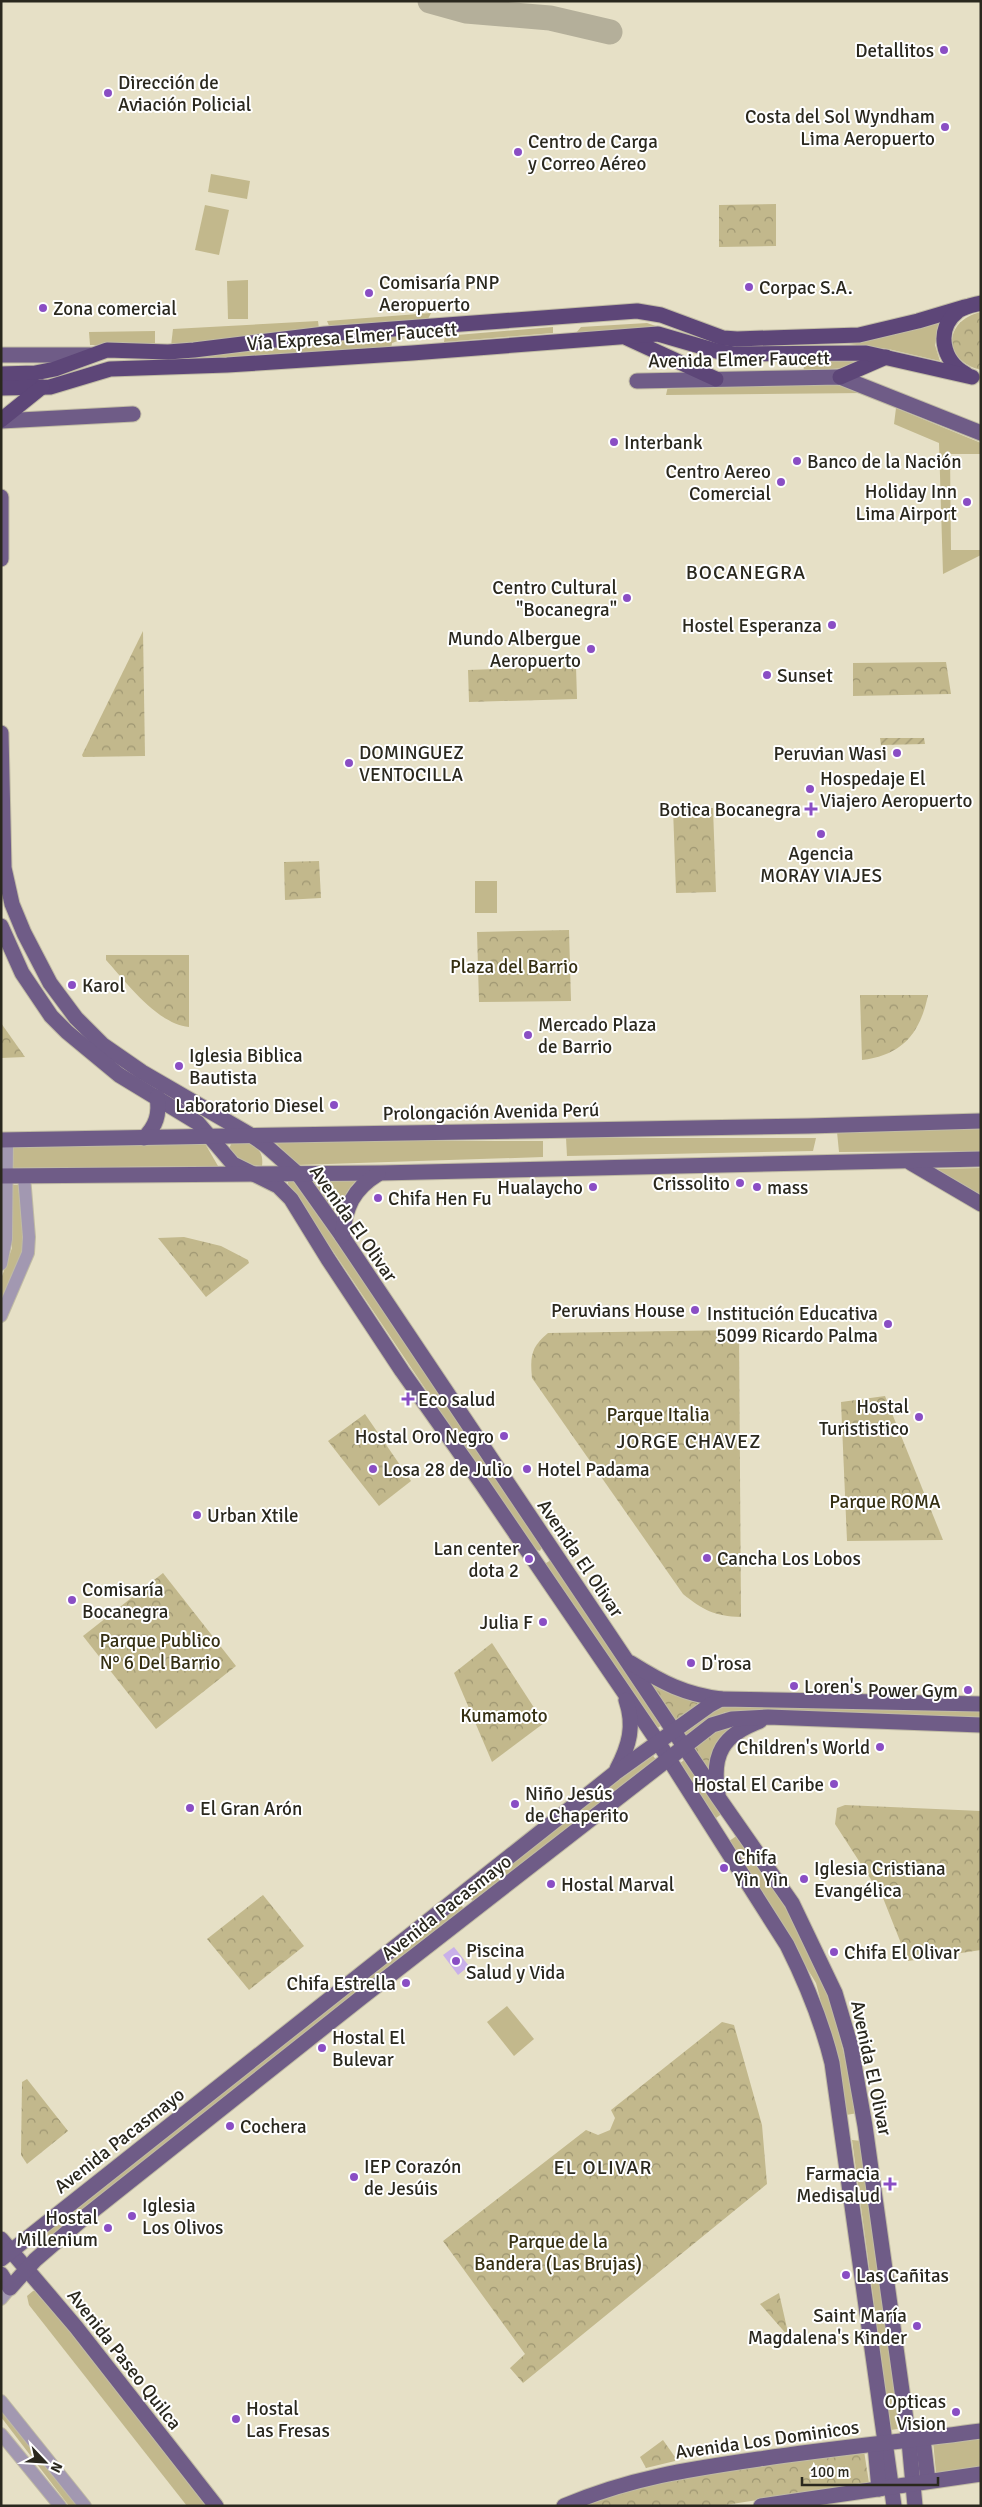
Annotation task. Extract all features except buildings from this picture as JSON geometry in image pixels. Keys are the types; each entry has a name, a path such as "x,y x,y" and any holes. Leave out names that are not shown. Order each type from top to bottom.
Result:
{"highway":[{"name":"Vía Expresa Elmer Faucett","path":"1,374 43,372 108,350 168,352 325,334 637,311 661,315 731,339 849,336 918,321 981,302"},
{"path":"964,307 949,321 944,334 944,348 954,366 976,378"},
{"name":"Vía Expresa Elmer Faucett","path":"1,388 57,386 110,369 228,365 658,334 734,354 848,353 886,357 976,378"},
{"path":"623,336 716,379"},
{"path":"840,376 886,357"},
{"path":"1,420 42,387"}],"main road":[{"path":"1,355 90,355"},
{"name":"Avenida Elmer Faucett","path":"637,381 840,376 981,433"},
{"path":"1,420 133,414"},
{"path":"1,497 1,559"},
{"name":"Avenida El Olivar","path":"1,733 4,868 12,904 50,983 76,1018 103,1046 154,1080 259,1140 298,1174 342,1236 718,1797 792,1902 835,1993 859,2083 916,2440 912,2484 915,2506"},
{"name":"Avenida El Olivar","path":"1,926 22,973 51,1016 102,1062 198,1123 233,1164 278,1186 291,1199 402,1371 482,1484 658,1742 787,1945 804,1978 824,2032 832,2063 885,2488"},
{"path":"144,1138 155,1124 158,1106 157,1097"},
{"name":"Prolongación Avenida Perú","path":"4,1140 209,1135 259,1140 981,1121"},
{"path":"255,1174 268,1167 270,1161 259,1140"},
{"path":"3,1176 380,1174 981,1159"},
{"path":"909,1162 981,1204"},
{"path":"342,1236 347,1209 353,1197 363,1184 380,1174"},
{"path":"626,1660 670,1687 721,1699"},
{"path":"615,1773 627,1750 632,1733 628,1705 622,1690"},
{"name":"Avenida Pacasmayo","path":"6,2255 615,1773 699,1711 721,1699 981,1704"},
{"path":"718,1797 714,1775 720,1751 734,1734 768,1717"},
{"name":"Avenida Pacasmayo","path":"6,2293 26,2269 71,2228 712,1725 722,1720 768,1717 981,1725"},
{"name":"Avenida Paseo Quilca","path":"1,2239 6,2255 26,2269 76,2327 216,2506"},
{"path":"1,2274 6,2293"},
{"name":"Avenida Los Dominicos","path":"564,2506 599,2491 656,2475 811,2452 981,2431"},
{"path":"916,2440 928,2482"},
{"path":"761,2506 981,2474"},
{"path":"885,2488 894,2506"}],"street":[{"path":"1,1264 6,1239 3,1176 4,1140"},
{"path":"1,1316 28,1253 30,1237 24,1176"},
{"path":"1,2401 85,2506"},
{"path":"1,2434 60,2506"}],"green space":[{"path":"211,174 250,181 247,199 208,192"},
{"path":"776,204 776,246 719,247 719,205"},
{"path":"205,205 229,210 219,255 195,250"},
{"path":"248,280 248,319 228,319 227,281"},
{"path":"981,312 981,370 968,365 959,358 954,350 952,341 954,332 959,324 968,317"},
{"path":"431,313 428,319 330,328 327,321"},
{"path":"318,321 319,329 171,346 173,329"},
{"path":"647,323 659,327 576,333 581,327"},
{"path":"940,323 935,345 940,361 888,349 849,344"},
{"path":"553,327 553,333 444,342 445,336"},
{"path":"155,331 155,345 90,345 89,332"},
{"path":"403,335 403,339 392,343 391,349 185,360 184,358"},
{"path":"845,360 861,363 845,368 804,371 803,362"},
{"path":"837,382 865,393 666,395 668,386"},
{"path":"896,408 981,443 981,454 950,454 951,550 981,550 981,555 943,574 939,443 894,424"},
{"path":"143,631 145,756 83,757 82,755"},
{"path":"946,662 951,694 853,696 853,663"},
{"path":"576,666 577,699 469,702 468,670"},
{"path":"880,738 924,738 925,744 881,745"},
{"path":"673,808 713,808 716,892 676,893"},
{"path":"319,861 321,898 285,900 284,862"},
{"path":"475,881 497,881 497,913 475,913"},
{"name":"Plaza del Barrio","path":"569,930 571,1001 479,1002 477,932"},
{"path":"106,955 189,955 189,1027 165,1018 143,1001 106,960"},
{"path":"860,995 928,995 920,1021 907,1040 898,1048 888,1053 862,1060"},
{"path":"1,1023 25,1057 1,1058"},
{"path":"981,1129 980,1151 839,1152 837,1132"},
{"path":"566,1138 816,1138 813,1151 567,1156"},
{"path":"203,1140 218,1166 12,1168 13,1145"},
{"path":"243,1140 258,1149 262,1156 262,1166 245,1165 228,1151 232,1142"},
{"path":"274,1141 543,1141 543,1157 297,1165"},
{"path":"981,1168 981,1195 934,1169"},
{"path":"288,1180 294,1180 540,1541 542,1547 540,1551 532,1548 288,1184"},
{"path":"310,1180 357,1180 349,1188 344,1198 340,1219"},
{"path":"10,1185 18,1185 24,1238 21,1262 1,1303 1,1279 12,1248"},
{"path":"184,1237 221,1246 248,1260 249,1263 206,1297 158,1238"},
{"name":"Parque Italia","path":"739,1330 741,1617 716,1614 683,1594 532,1378 531,1364 535,1348 548,1333"},
{"name":"Parque ROMA","path":"885,1396 943,1540 847,1541 841,1402"},
{"path":"365,1414 411,1481 379,1506 328,1441"},
{"path":"551,1560 662,1725 656,1729 543,1565"},
{"name":"Parque Publico N° 6 Del Barrio","path":"163,1573 236,1666 156,1729 83,1636"},
{"name":"Kumamoto","path":"492,1643 544,1723 492,1762 454,1673"},
{"path":"646,1680 674,1695 701,1703 674,1723"},
{"path":"716,1706 981,1708 981,1717 725,1712 688,1736 681,1730"},
{"path":"735,1723 710,1771 694,1748 723,1726"},
{"path":"651,1753 657,1761 474,1903 468,1895"},
{"path":"687,1758 723,1813 716,1818 680,1763"},
{"path":"845,1805 981,1811 981,1950 908,1961 883,1898 835,1824 837,1808"},
{"path":"738,1835 805,1938 833,2008 858,2113 846,2115 833,2048 816,1983 729,1841"},
{"path":"263,1895 304,1946 249,1990 207,1939"},
{"path":"461,1904 465,1912 39,2249 28,2245"},
{"path":"507,2006 534,2039 514,2056 487,2022"},
{"name":"Parque de la Bandera (Las Brujas)","path":"722,2022 734,2025 762,2125 767,2184 523,2383 510,2368 525,2354 443,2241 586,2130 598,2135 610,2130 615,2118 611,2110"},
{"path":"27,2079 68,2131 27,2164 21,2155 22,2082"},
{"path":"852,2140 862,2141 903,2428 891,2430"},
{"path":"33,2291 40,2291 208,2506 187,2506 29,2305 27,2296"},
{"path":"779,2293 789,2337 760,2304"},
{"path":"1,2407 78,2506 69,2506 1,2417"},
{"path":"981,2435 981,2470 945,2475 936,2473 933,2441"},
{"path":"663,2440 675,2457 675,2461 646,2468 640,2457"},
{"path":"864,2451 869,2483 719,2506 580,2506 659,2480"}],"shaded area":[{"name":"Piscina Salud y Vida","path":"454,1947 469,1966 458,1975 443,1955"}],"taxiway":[{"path":"430,1 466,11 550,18 610,32"}],"place":[{"name":"Detallitos","path":"944,50"},
{"name":"Dirección de Aviación Policial","path":"108,93"},
{"name":"Costa del Sol Wyndham Lima Aeropuerto","path":"945,127"},
{"name":"Centro de Carga y Correo Aéreo","path":"518,152"},
{"name":"Corpac S.A.","path":"749,287"},
{"name":"Comisaría PNP Aeropuerto","path":"369,293"},
{"name":"Zona comercial","path":"43,308"},
{"name":"Interbank","path":"614,442"},
{"name":"Banco de la Nación","path":"797,461"},
{"name":"Centro Aereo Comercial","path":"781,482"},
{"name":"Holiday Inn Lima Airport","path":"967,502"},
{"name":"Centro Cultural \"Bocanegra\"","path":"627,598"},
{"name":"Hostel Esperanza","path":"832,625"},
{"name":"Mundo Albergue Aeropuerto","path":"591,649"},
{"name":"Sunset","path":"767,675"},
{"name":"Peruvian Wasi","path":"897,753"},
{"name":"DOMINGUEZ VENTOCILLA","path":"349,763"},
{"name":"Hospedaje El Viajero Aeropuerto","path":"810,789"},
{"name":"Botica Bocanegra","path":"811,809"},
{"name":"Agencia MORAY VIAJES","path":"821,834"},
{"name":"Karol","path":"72,985"},
{"name":"Mercado Plaza de Barrio","path":"528,1035"},
{"name":"Iglesia Biblica Bautista","path":"179,1066"},
{"name":"Laboratorio Diesel","path":"334,1105"},
{"name":"Crissolito","path":"740,1183"},
{"name":"Hualaycho","path":"593,1187"},
{"name":"mass","path":"757,1187"},
{"name":"Chifa Hen Fu","path":"378,1198"},
{"name":"Peruvians House","path":"695,1310"},
{"name":"Institución Educativa 5099 Ricardo Palma","path":"888,1324"},
{"name":"Eco salud","path":"408,1399"},
{"name":"Hostal Turististico","path":"919,1417"},
{"name":"Hostal Oro Negro","path":"504,1436"},
{"name":"Losa 28 de Julio","path":"373,1469"},
{"name":"Hotel Padama","path":"527,1469"},
{"name":"Urban Xtile","path":"197,1515"},
{"name":"Cancha Los Lobos","path":"707,1558"},
{"name":"Lan center dota 2","path":"529,1559"},
{"name":"Comisaría Bocanegra","path":"72,1600"},
{"name":"Julia F","path":"543,1622"},
{"name":"D'rosa","path":"691,1663"},
{"name":"Loren's","path":"794,1686"},
{"name":"Power Gym","path":"968,1690"},
{"name":"Children's World","path":"880,1747"},
{"name":"Hostal El Caribe","path":"834,1784"},
{"name":"Niño Jesús de Chaperito","path":"515,1804"},
{"name":"El Gran Arón","path":"190,1808"},
{"name":"Chifa Yin Yin","path":"724,1868"},
{"name":"Iglesia Cristiana Evangélica","path":"804,1879"},
{"name":"Hostal Marval","path":"551,1884"},
{"name":"Chifa El Olivar","path":"834,1952"},
{"name":"Piscina Salud y Vida","path":"456,1961"},
{"name":"Chifa Estrella","path":"406,1983"},
{"name":"Hostal El Bulevar","path":"322,2048"},
{"name":"Cochera","path":"230,2126"},
{"name":"IEP Corazón de Jesúis","path":"354,2177"},
{"name":"Farmacia Medisalud","path":"890,2184"},
{"name":"Iglesia Los Olivos","path":"132,2216"},
{"name":"Hostal Millenium","path":"108,2228"},
{"name":"Las Cañitas","path":"846,2275"},
{"name":"Saint María Magdalena's Kinder","path":"917,2326"},
{"name":"Opticas Vision","path":"956,2412"},
{"name":"Hostal Las Fresas","path":"236,2419"}],"district":[{"name":"BOCANEGRA","path":"746,572"},
{"name":"JORGE CHAVEZ","path":"689,1441"},
{"name":"EL OLIVAR","path":"603,2167"}]}
